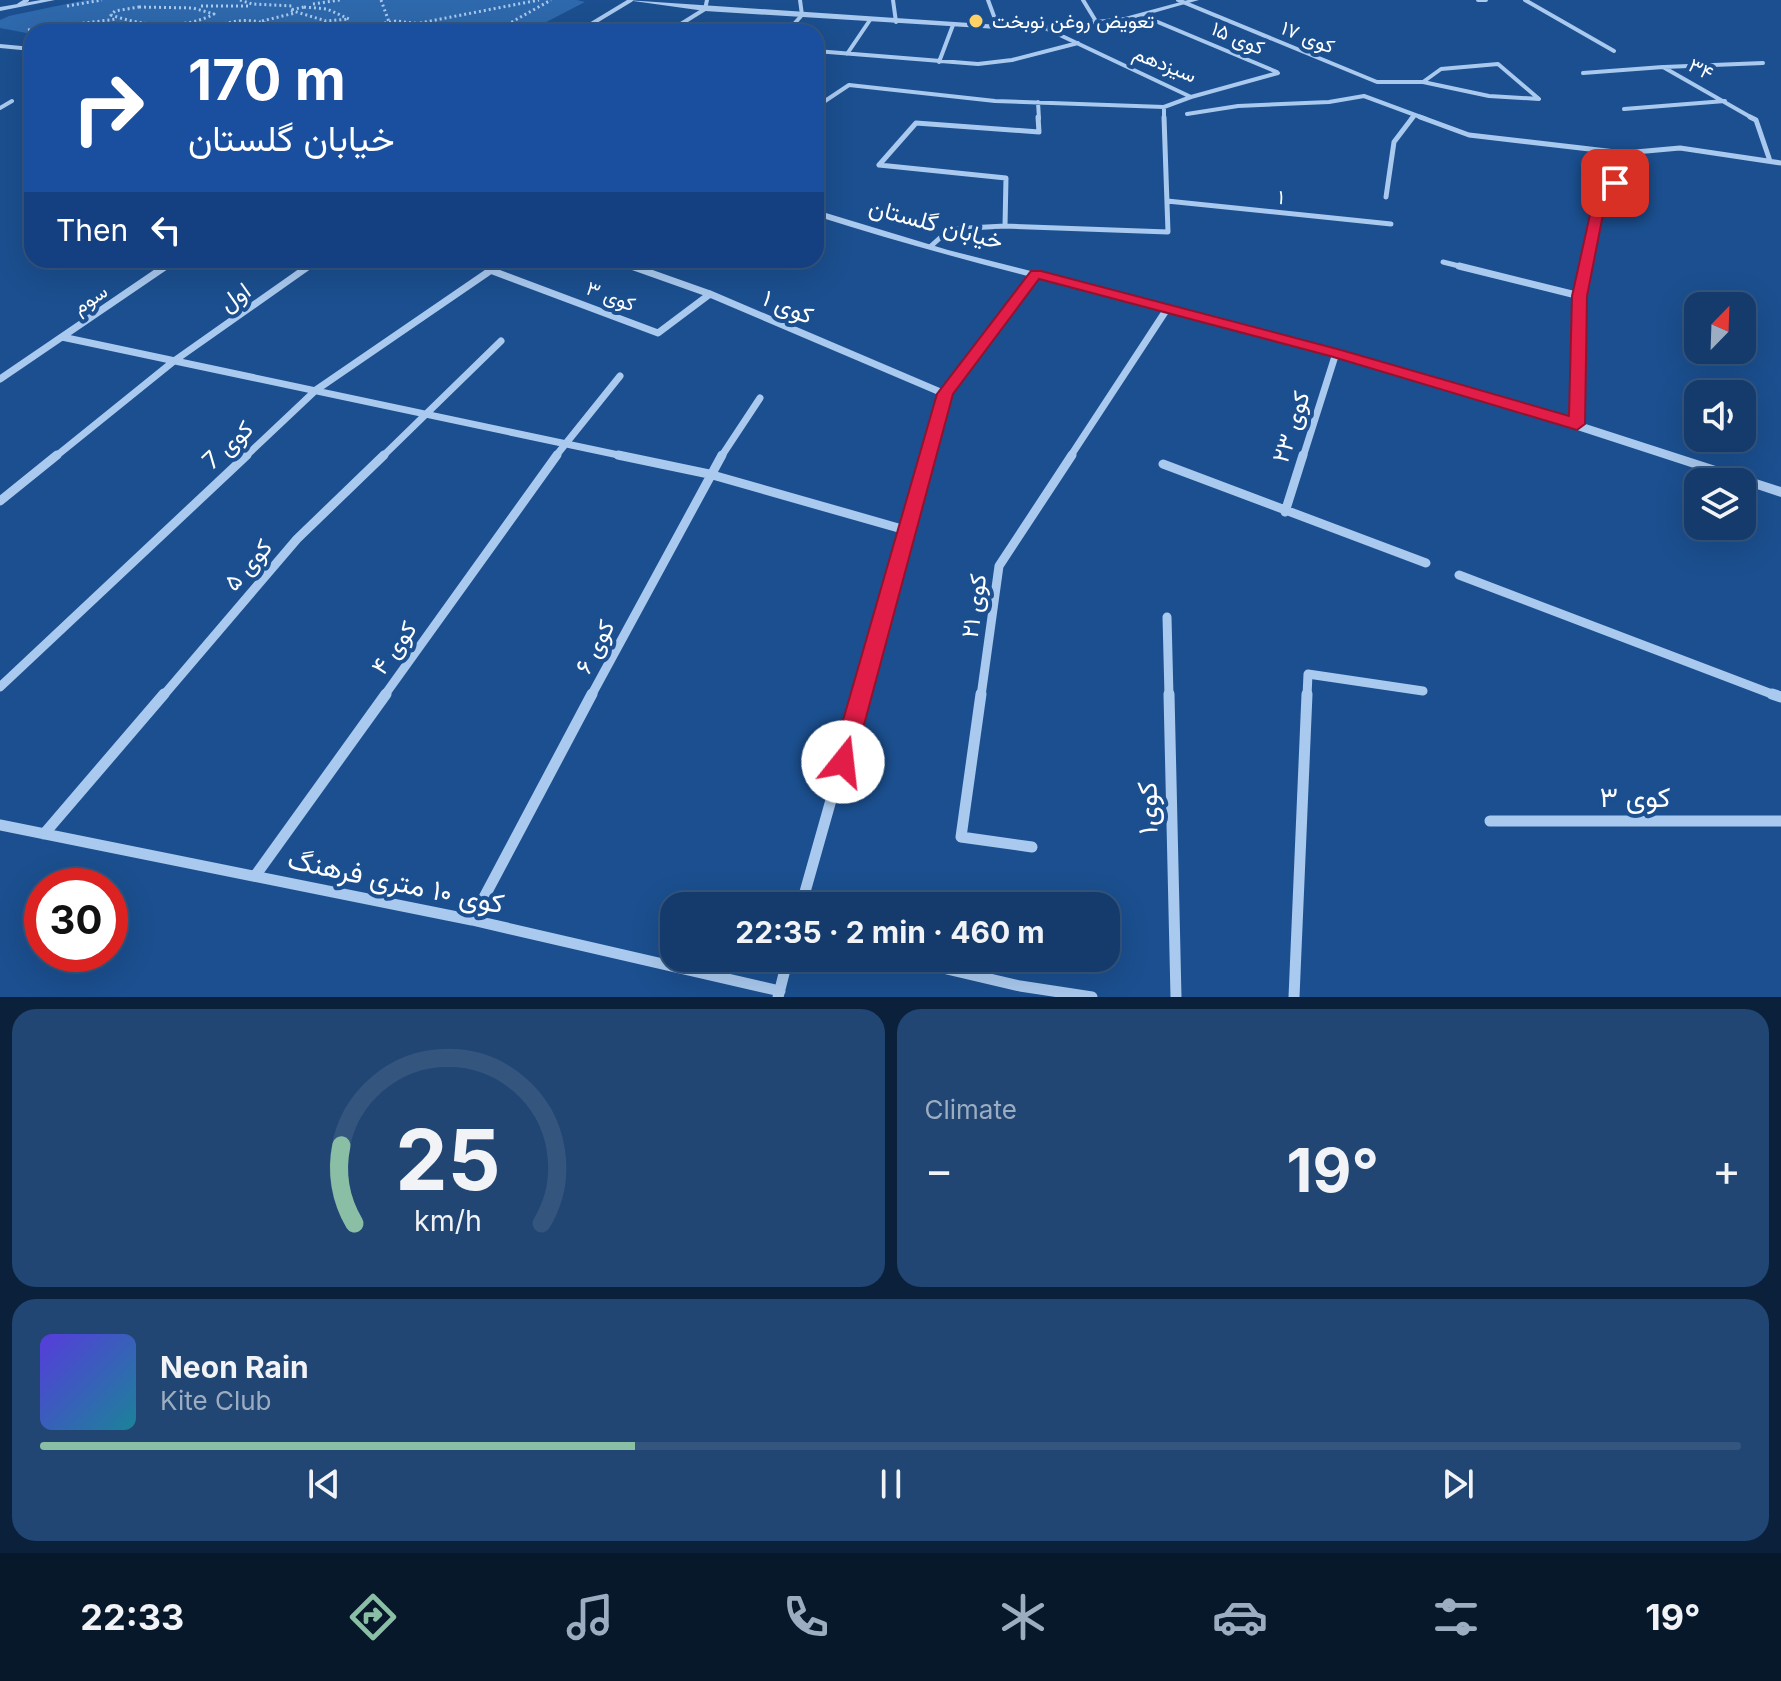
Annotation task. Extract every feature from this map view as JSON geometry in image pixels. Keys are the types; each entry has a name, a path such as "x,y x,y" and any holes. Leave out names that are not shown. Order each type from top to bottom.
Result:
{"street":[{"path":"19,5 27,0"},
{"path":"0,9 52,0"},
{"path":"591,24 630,0 705,9 896,22 1045,28 1141,15 1196,0"},
{"path":"681,24 705,9 707,0"},
{"path":"794,24 802,15 800,0"},
{"path":"893,0 896,22"},
{"path":"988,0 998,27"},
{"path":"1083,0 1097,23"},
{"path":"1478,0 1486,0"},
{"path":"1525,0 1614,51"},
{"name":"کوی ۱۷","path":"1180,2 1377,82"},
{"name":"کوی ۱۵","path":"1141,15 1278,73"},
{"path":"847,54 870,20"},
{"path":"939,62 953,25"},
{"name":"سیزدهم","path":"1045,28 1191,97 1278,73"},
{"path":"824,52 978,64 1012,60 1078,43"},
{"path":"3,46 24,48"},
{"path":"1663,67 1763,63"},
{"path":"1364,96 1377,82 1423,82 1489,96 1539,99 1498,64 1441,69 1423,82"},
{"name":"۳۴","path":"1583,73 1663,67 1756,120 1770,161"},
{"path":"824,102 849,85 995,101 1164,107 1191,97"},
{"path":"1187,114 1238,106 1329,102 1364,96 1469,135 1624,153 1680,148 1781,163"},
{"path":"0,101 12,101 0,108"},
{"path":"1624,109 1726,101"},
{"path":"1005,226 1006,178 879,165 916,123 1039,132 1038,102"},
{"path":"931,246 950,229 1005,226 1168,232 1164,107"},
{"path":"1386,197 1391,148 1397,130 1415,115"},
{"path":"1577,424 1580,296 1601,192 1629,174 1624,153"},
{"name":"۱","path":"1167,201 1391,224"},
{"name":"خیابان گلستان","path":"824,215 1336,353 1577,424 1781,492"},
{"path":"1443,262 1580,296"},
{"name":"سوم","path":"0,379 163,268"},
{"name":"اول","path":"0,501 174,361 306,268"},
{"name":"کوی 7","path":"0,687 316,390 493,268"},
{"name":"کوی ۱","path":"637,268 710,294 945,394"},
{"name":"کوی ۳","path":"490,270 658,333 710,294"},
{"path":"805,892 909,531 945,394 1036,274"},
{"name":"کوی ۲۱","path":"1032,847 961,837 999,566 1167,309"},
{"path":"62,337 709,474 909,531"},
{"name":"کوی ۵","path":"44,834 297,539 423,413 501,341"},
{"name":"کوی ۲۳","path":"1285,512 1336,353"},
{"name":"کوی ۴","path":"255,876 565,443 620,376"},
{"name":"کوی ۶","path":"472,920 709,474 760,398"},
{"path":"1163,464 1426,563"},
{"path":"1459,575 1781,697"},
{"name":"کوی۱","path":"1167,617 1176,997"},
{"path":"1294,997 1308,674 1423,691"},
{"name":"کوی ۳","path":"1490,821 1781,821"},
{"name":"کوی ۱۰ متری فرهنگ","path":"0,825 472,920 779,994"},
{"path":"779,994 784,972"},
{"path":"951,972 1020,991 1092,997"}],"path":[{"path":"188,7 192,0"},
{"path":"240,0 276,5"},
{"path":"122,19 111,13 139,7 276,5 340,0"},
{"path":"381,0 389,22"},
{"path":"377,24 420,23 539,0"},
{"path":"508,24 551,0"},
{"path":"80,24 122,19 181,22 214,14 188,7"},
{"path":"296,13 291,8 317,7 349,19 333,21"},
{"path":"203,19 221,24 260,21 296,13 341,24"},
{"path":"260,21 268,24"}],"shaded area":[{"path":"85,0 585,2 542,24 24,24 24,32 0,28 0,20"}],"place":[{"name":"تعویض روغن نوبخت","path":"976,21"}],"route":[{"path":"843,762 945,394 1036,274 1336,353 1577,424 1580,296 1601,192 1615,183"}]}
